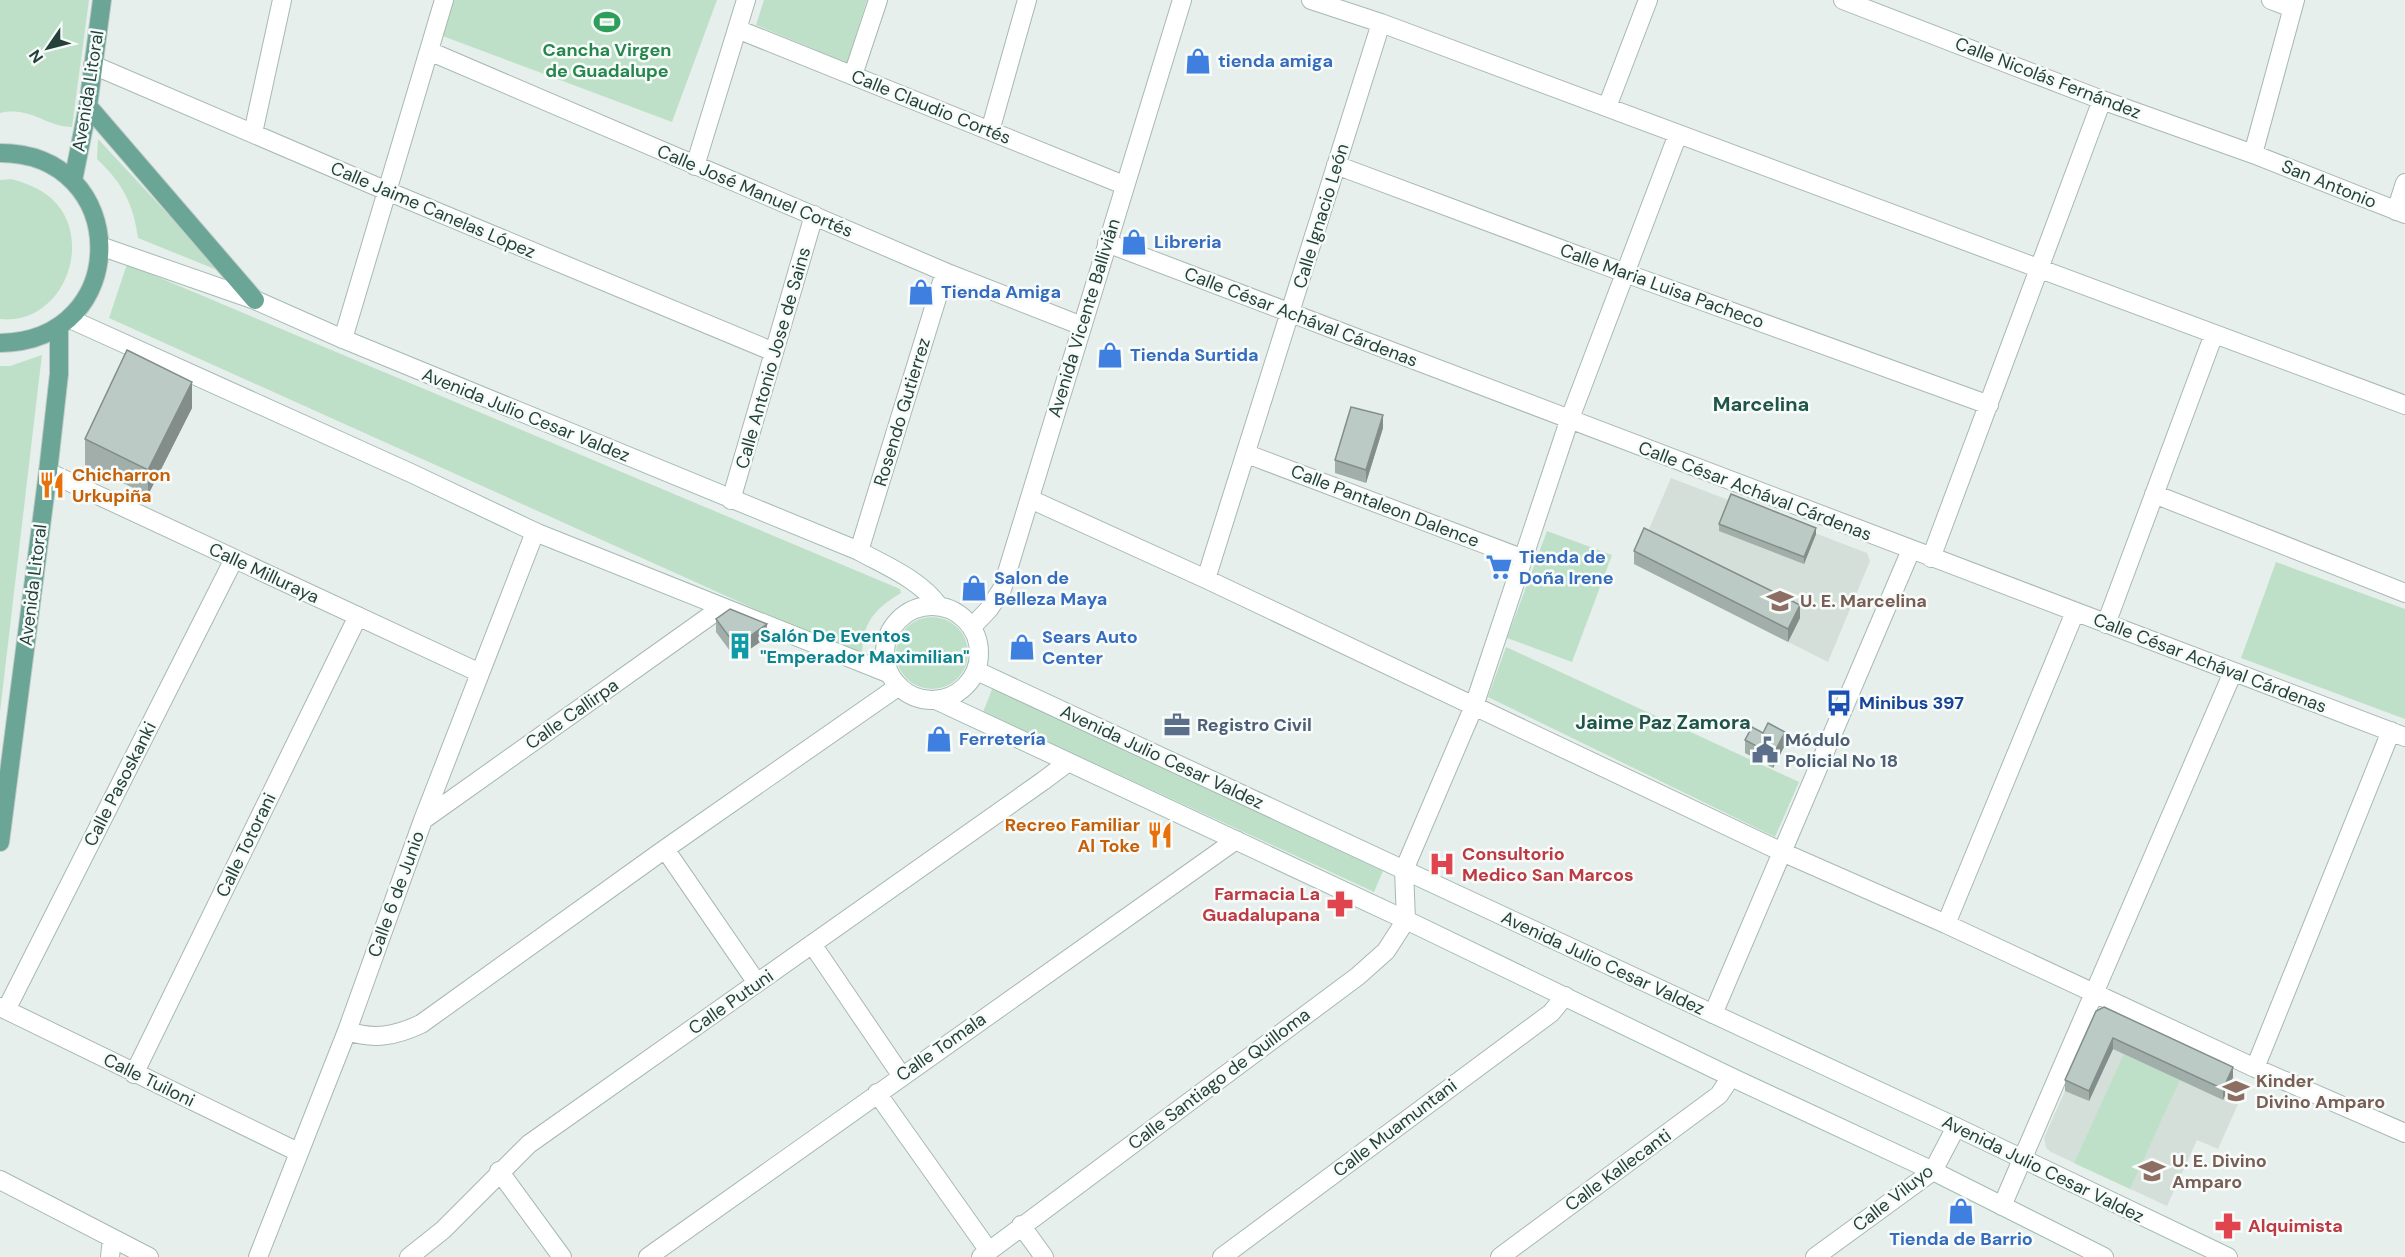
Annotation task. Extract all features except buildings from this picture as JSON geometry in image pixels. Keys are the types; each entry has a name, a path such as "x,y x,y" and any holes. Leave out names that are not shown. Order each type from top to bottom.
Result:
{"main road":[{"name":"Avenida Litoral","path":"73,181 88,106 102,0"},
{"path":"88,106 255,300"},
{"path":"0,153 15,153 49,163 73,181 93,211 100,246 99,266 93,286 83,303 64,323 39,338 18,343 0,343"},
{"name":"Avenida Litoral","path":"0,842 48,472 64,323"}],"street":[{"path":"253,133 282,0"},
{"path":"343,339 444,0"},
{"path":"695,166 746,0"},
{"path":"853,75 878,0"},
{"path":"990,131 1027,0"},
{"name":"Avenida Vicente Ballivián","path":"972,627 989,609 1002,589 1182,0"},
{"path":"1311,0 1381,23 2405,405"},
{"path":"1607,107 1648,0"},
{"name":"Calle Nicolás Fernández","path":"1844,0 2102,100 2253,154"},
{"path":"2253,154 2293,4 2271,0"},
{"name":"Calle Ignacio León","path":"1206,579 1381,23"},
{"name":"Calle Claudio Cortés","path":"737,29 1124,185"},
{"name":"Calle José Manuel Cortés","path":"429,51 945,272 1082,326"},
{"name":"Calle Jaime Canelas López","path":"93,65 387,191 774,352"},
{"path":"1931,558 2102,100"},
{"path":"1406,920 1404,870 1474,706 1569,421 1678,134"},
{"name":"San Antonio","path":"2253,154 2401,213"},
{"name":"Calle Maria Luisa Pacheco","path":"1336,165 1989,405"},
{"path":"2401,213 2405,183"},
{"name":"Calle Antonio Jose de Sains","path":"731,500 814,216"},
{"name":"Calle César Achával Cárdenas","path":"1107,243 1569,421 2398,734"},
{"name":"Avenida Julio Cesar Valdez","path":"100,246 255,300 343,339 859,551 917,583 939,606"},
{"name":"Rosendo Gutierrez","path":"859,551 945,272"},
{"path":"64,323 403,469 535,532 894,680 912,696 938,701 1066,763 1406,920 1933,1172 2103,1257"},
{"path":"2106,624 2214,334"},
{"name":"Calle Pantaleon Dalence","path":"1247,454 1524,559"},
{"name":"Calle Milluraya","path":"48,472 480,673"},
{"path":"2154,495 2405,593"},
{"path":"1029,499 1206,579 1782,852 1946,924 2254,1068 2405,1133"},
{"name":"Calle 6 de Junio","path":"258,1257 347,1031 423,820 535,532"},
{"path":"1713,1014 1911,550"},
{"name":"Calle Pasoskanki","path":"3,1008 234,559"},
{"path":"894,680 886,660 886,645 890,632 899,620 911,611 925,606 939,606 963,617 972,627 980,648 977,671 968,685 954,696 938,701"},
{"name":"Calle Callirpa","path":"423,820 722,608"},
{"path":"1946,924 2075,612"},
{"name":"Calle Totorani","path":"134,1074 358,616"},
{"name":"Avenida Julio Cesar Valdez","path":"977,671 1956,1127 2228,1257"},
{"path":"2002,1206 2024,1160 2233,672"},
{"path":"347,1031 382,1038 399,1034 421,1024 665,849 894,680"},
{"path":"2254,1068 2398,734"},
{"name":"Calle Putuni","path":"409,1257 451,1222 529,1144 1066,763"},
{"name":"Calle Tomala","path":"648,1257 1236,840"},
{"path":"665,849 757,983"},
{"name":"Calle Santiago de Quilloma","path":"985,1254 1358,976 1386,951 1406,920"},
{"path":"812,944 902,1076"},
{"name":"Calle Muamuntani","path":"1222,1257 1551,1013 1565,996"},
{"name":"Calle Tuiloni","path":"3,1008 134,1074 298,1152"},
{"name":"Calle Kallecanti","path":"1500,1257 1719,1095 1731,1077"},
{"path":"877,1093 985,1254"},
{"name":"Calle Viluyo","path":"1815,1257 1933,1172 1956,1127"},
{"path":"500,1171 562,1257"},
{"path":"0,1180 150,1257"},
{"path":"1021,1225 1044,1257"},
{"path":"110,1257 112,1238"}],"shaded area":[{"name":"U. E. Marcelina","path":"1671,478 1867,553 1870,561 1828,662 1634,564"},
{"path":"2104,1018 2247,1084 2218,1149 2197,1140 2167,1206 2046,1148 2044,1138 2096,1021"}],"green space":[{"path":"0,0 89,0 72,127 54,124 21,112 0,113"},
{"path":"453,0 717,0 672,122 440,35"},
{"path":"764,0 867,0 847,63 756,25"},
{"path":"98,139 222,272 138,238 130,204 114,177 97,159"},
{"path":"11,179 33,186 52,199 65,216 71,236 71,257 66,277 56,295 41,309 22,318 0,319 0,180"},
{"path":"127,264 900,589 901,593 876,612 871,619 864,635 862,657 109,318"},
{"path":"42,355 0,712 0,366 10,366"},
{"path":"1547,531 1612,555 1572,662 1507,638"},
{"path":"2276,562 2405,609 2405,719 2241,658"},
{"path":"932,617 952,623 962,633 968,653 962,673 952,683 932,689 912,683 902,673 896,653 902,633 912,623"},
{"path":"1506,647 1799,782 1775,837 1488,697"},
{"path":"993,687 1383,871 1374,892 983,712"},
{"path":"2124,1054 2180,1080 2130,1189 2074,1163"}],"place":[{"name":"Cancha Virgen de Guadalupe","path":"607,22"},
{"name":"tienda amiga","path":"1198,61"},
{"name":"Libreria","path":"1134,242"},
{"name":"Tienda Amiga","path":"921,292"},
{"name":"Tienda Surtida","path":"1110,355"},
{"name":"Chicharron Urkupiña","path":"52,485"},
{"name":"Tienda de Doña Irene","path":"1499,567"},
{"name":"Salon de Belleza Maya","path":"974,588"},
{"name":"U. E. Marcelina","path":"1780,601"},
{"name":"Salón De Eventos \"Emperador Maximilian\"","path":"740,646"},
{"name":"Sears Auto Center","path":"1022,647"},
{"name":"Minibus 397","path":"1839,703"},
{"name":"Registro Civil","path":"1177,725"},
{"name":"Ferretería","path":"939,739"},
{"name":"Módulo Policial No 18","path":"1765,750"},
{"name":"Recreo Familiar Al Toke","path":"1160,835"},
{"name":"Consultorio Medico San Marcos","path":"1442,864"},
{"name":"Farmacia La Guadalupana","path":"1340,904"},
{"name":"Kinder Divino Amparo","path":"2236,1091"},
{"name":"U. E. Divino Amparo","path":"2152,1171"},
{"name":"Tienda de Barrio","path":"1961,1211"},
{"name":"Alquimista","path":"2228,1226"}],"district":[{"name":"Marcelina","path":"1761,404"},
{"name":"Jaime Paz Zamora","path":"1663,722"}]}
